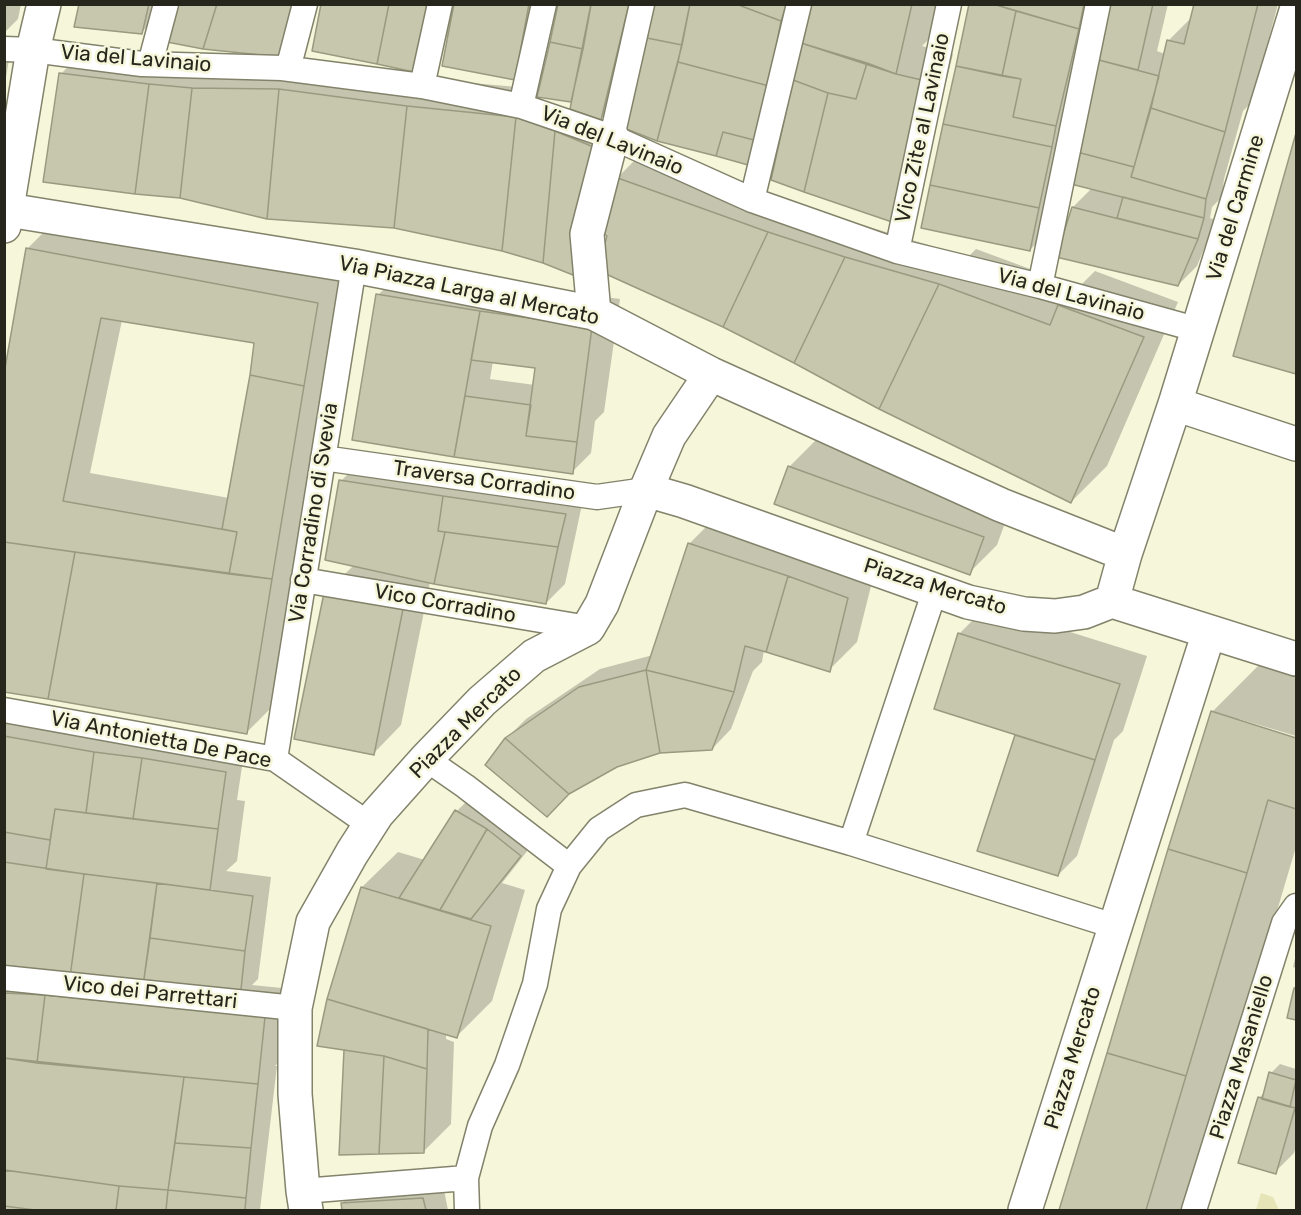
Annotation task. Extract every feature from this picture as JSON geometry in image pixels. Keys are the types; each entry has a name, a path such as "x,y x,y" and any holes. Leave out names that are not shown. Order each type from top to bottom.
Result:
{"street":[{"path":"6,215 19,50 44,4"},
{"name":"Via del Carmine","path":"1175,404 1296,11"},
{"path":"594,313 587,234 612,137"},
{"name":"Via Piazza Larga al Mercato","path":"6,215 354,266 594,313 711,374 1001,505 1125,554"},
{"path":"588,628 602,604 669,436 711,374"},
{"path":"1296,444 1175,404 1125,554 1112,601 1296,659"},
{"name":"Piazza Mercato","path":"646,490 684,501 968,602 1024,614 1055,616 1084,612 1112,601"},
{"name":"Piazza Mercato","path":"304,1201 295,1094 295,1008 313,922 370,825 426,759 483,701 534,656 588,628"},
{"name":"Piazza Mercato","path":"1025,1210 1209,632"}],"lane":[{"path":"150,64 165,4"},
{"path":"288,69 305,4"},
{"path":"422,86 440,4"},
{"path":"521,106 544,4"},
{"path":"612,137 642,4"},
{"path":"752,200 799,4"},
{"name":"Vico Zite al Lavinaio","path":"897,251 949,4"},
{"path":"1040,285 1098,4"},
{"name":"Via del Lavinaio","path":"19,50 150,64 288,69 422,86 521,106 612,137 752,200 897,251 1040,285 1199,330"},
{"name":"Via Corradino di Svevia","path":"275,759 354,266"},
{"name":"Traversa Corradino","path":"323,458 597,497 646,490"},
{"name":"Vico Corradino","path":"303,580 588,628"},
{"path":"851,843 935,591"},
{"name":"Via Antonietta De Pace","path":"4,710 275,759 370,825"},
{"path":"426,759 465,786 568,866"},
{"path":"467,1210 466,1178 480,1126 507,1065 535,984 549,909 568,866 599,829 636,805 685,795 851,843 1114,926"},
{"name":"Piazza Masaniello","path":"1194,1210 1284,923 1296,906"},
{"name":"Vico dei Parrettari","path":"4,978 295,1008"},
{"path":"304,1201 466,1178"}],"green space":[{"path":"1261,1193 1273,1197 1279,1210 1256,1210"}],"building":[{"path":"79,4 149,4 142,34 74,27"},
{"path":"176,4 217,4 203,49 167,42"},
{"path":"217,4 294,4 280,57 203,49"},
{"path":"321,4 389,4 377,64 312,51"},
{"path":"389,4 428,4 414,72 377,64"},
{"path":"454,4 529,4 515,80 442,66"},
{"path":"558,4 591,5 583,49 550,42"},
{"path":"591,4 629,4 601,120 570,109"},
{"path":"654,4 690,4 682,45 647,38"},
{"path":"690,4 736,4 781,21 769,86 678,62"},
{"path":"736,4 787,4 781,21"},
{"path":"811,4 912,4 896,74 801,43"},
{"path":"969,4 993,4 1016,11 1002,76 956,66"},
{"path":"993,4 1084,4 1079,29"},
{"path":"1107,4 1153,4 1138,70 1095,59"},
{"path":"1194,4 1258,4 1225,132 1151,108 1167,40 1184,44"},
{"path":"1016,11 1079,29 1056,126 1013,117 1021,79 1002,76"},
{"path":"647,38 682,45 657,141 624,128"},
{"path":"550,42 583,49 571,102 537,97"},
{"path":"801,43 867,63 856,99 828,93 793,80"},
{"path":"1095,59 1159,76 1134,167 1077,152"},
{"path":"678,62 769,86 754,140 723,132 716,156 657,141"},
{"path":"867,63 896,74 926,81 892,222 804,192 828,93 856,99"},
{"path":"956,66 1021,79 1013,117 1056,126 1052,147 943,124"},
{"path":"59,73 149,84 135,194 43,182"},
{"path":"793,80 828,93 804,192 771,180"},
{"path":"149,84 192,88 180,198 135,194"},
{"path":"192,88 279,89 267,219 180,198"},
{"path":"279,89 407,106 394,228 267,219"},
{"path":"407,106 516,117 502,251 394,228"},
{"path":"1151,108 1225,132 1206,199 1131,177"},
{"path":"516,117 555,131 543,263 502,251"},
{"path":"943,124 1052,147 1039,208 930,185"},
{"path":"555,131 596,148 578,277 543,263"},
{"path":"723,132 754,140 748,165 716,156"},
{"path":"1296,133 1296,374 1233,356"},
{"path":"1077,152 1134,167 1131,177 1206,199 1204,218 1071,184"},
{"path":"615,177 768,232 723,327 597,270 607,236 596,228"},
{"path":"930,185 1039,208 1030,251 921,228"},
{"path":"1123,197 1204,218 1198,239 1117,218"},
{"path":"1072,207 1198,239 1178,286 1056,257"},
{"path":"768,232 845,257 794,363 723,327"},
{"path":"26,248 318,303 304,386 250,375 254,343 101,318 63,501 237,532 229,574 4,542 4,374"},
{"path":"845,257 939,284 879,409 794,363"},
{"path":"939,284 1050,325 1058,305 1144,337 1071,503 879,409"},
{"path":"376,294 480,311 454,457 352,440"},
{"path":"480,311 592,327 577,442 526,436 535,368 471,360"},
{"path":"250,375 304,386 272,579 229,574 237,532 222,529"},
{"path":"465,396 531,405 526,436 577,442 573,474 454,457"},
{"path":"788,466 984,537 970,575 774,504"},
{"path":"339,480 443,496 438,531 445,532 434,584 325,560"},
{"path":"443,496 566,514 558,547 438,531"},
{"path":"445,532 558,547 546,604 434,584"},
{"path":"4,542 75,552 48,699 4,692"},
{"path":"688,543 788,576 766,652 745,646 734,692 646,670"},
{"path":"75,552 272,579 247,734 48,699"},
{"path":"788,576 848,598 830,672 766,652"},
{"path":"324,593 403,609 374,755 294,739"},
{"path":"958,633 1120,684 1095,760 934,709"},
{"path":"646,670 734,692 712,750 660,753"},
{"path":"646,670 660,753 617,767 569,794 505,738 579,687"},
{"path":"1211,711 1296,738 1296,809 1268,800 1247,873 1168,849"},
{"path":"1015,735 1095,760 1058,876 977,851"},
{"path":"4,736 94,752 86,813 55,809 50,840 4,832"},
{"path":"505,738 569,794 547,817 485,765"},
{"path":"94,752 142,758 133,819 86,813"},
{"path":"142,758 226,772 218,829 133,819"},
{"path":"55,809 218,829 210,890 46,869"},
{"path":"455,810 487,829 440,910 399,898"},
{"path":"487,829 521,856 471,919 440,910"},
{"path":"1168,849 1247,873 1186,1076 1107,1053"},
{"path":"4,862 84,874 70,977 4,968"},
{"path":"84,874 157,883 143,986 70,977"},
{"path":"157,883 253,896 245,951 150,938"},
{"path":"361,887 491,926 457,1038 327,999"},
{"path":"150,938 245,951 240,999 143,986"},
{"path":"1294,988 1296,988 1296,1020 1287,1018"},
{"path":"4,993 45,995 37,1063 4,1058"},
{"path":"45,995 265,1017 258,1084 37,1063"},
{"path":"327,999 428,1029 427,1069 384,1056 317,1046"},
{"path":"344,1050 384,1056 379,1154 339,1155"},
{"path":"1107,1053 1186,1076 1146,1210 1059,1210"},
{"path":"384,1056 427,1069 424,1153 379,1154"},
{"path":"4,1058 184,1077 168,1190 119,1186 4,1170"},
{"path":"1269,1072 1296,1080 1290,1107 1262,1099"},
{"path":"184,1077 258,1084 251,1148 175,1143"},
{"path":"1258,1097 1295,1108 1276,1174 1238,1163"},
{"path":"175,1143 251,1148 246,1198 168,1190"},
{"path":"5,1170 119,1186 116,1210 35,1210 4,1206"},
{"path":"119,1186 168,1190 166,1210 116,1210"},
{"path":"168,1190 246,1198 245,1210 166,1210"},
{"path":"423,1198 426,1210 342,1210 341,1203"},
{"path":"4,1206 35,1210 4,1210"}]}
